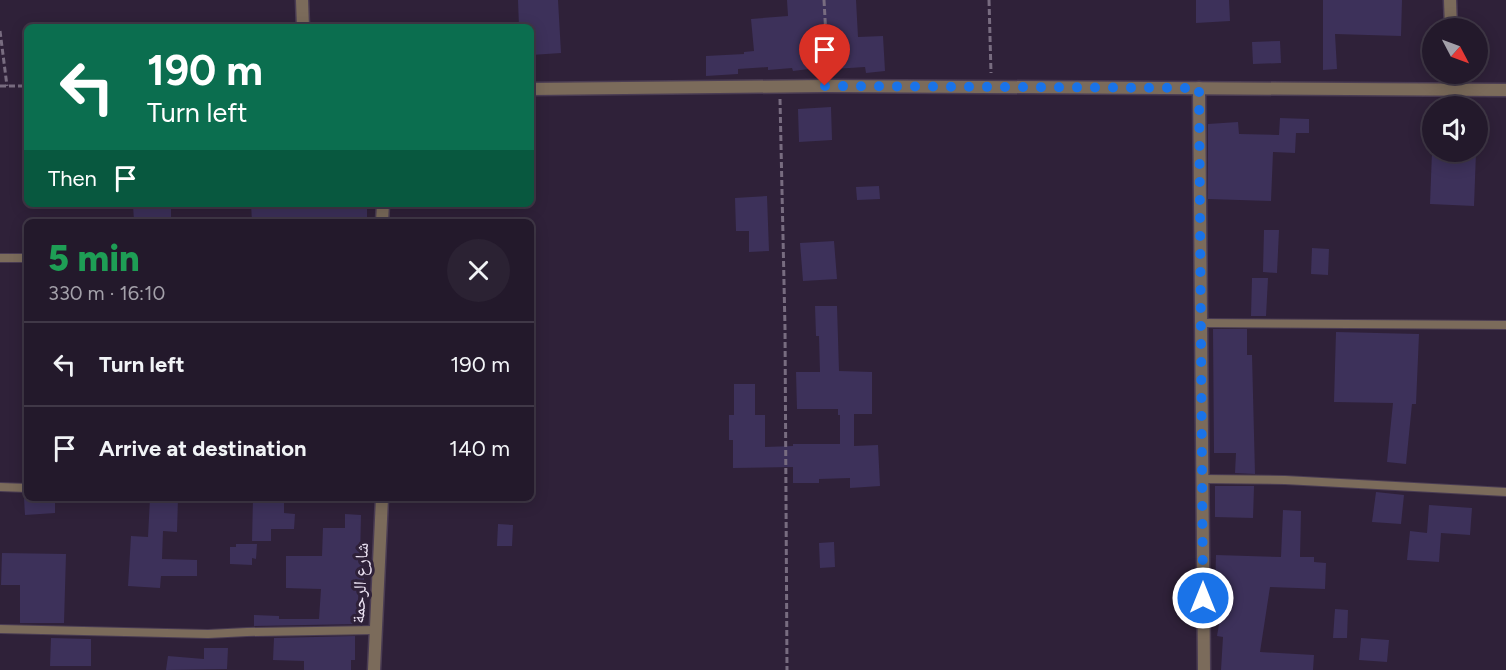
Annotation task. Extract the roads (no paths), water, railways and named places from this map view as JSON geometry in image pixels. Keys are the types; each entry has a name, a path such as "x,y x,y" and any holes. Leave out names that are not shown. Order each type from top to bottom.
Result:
{"street":[{"path":"302,0 303,24"},
{"path":"1450,0 1451,18"},
{"path":"1454,84 1454,89"},
{"path":"534,89 829,86 1506,90"},
{"path":"1199,88 1204,670"},
{"name":"شارع الرحمة","path":"374,670 382,501"}],"lane":[{"path":"0,258 24,258"},
{"path":"1201,323 1506,325"},
{"path":"1202,479 1285,480 1506,492"},
{"path":"0,487 24,488"},
{"path":"0,629 208,634 376,630"}]}
